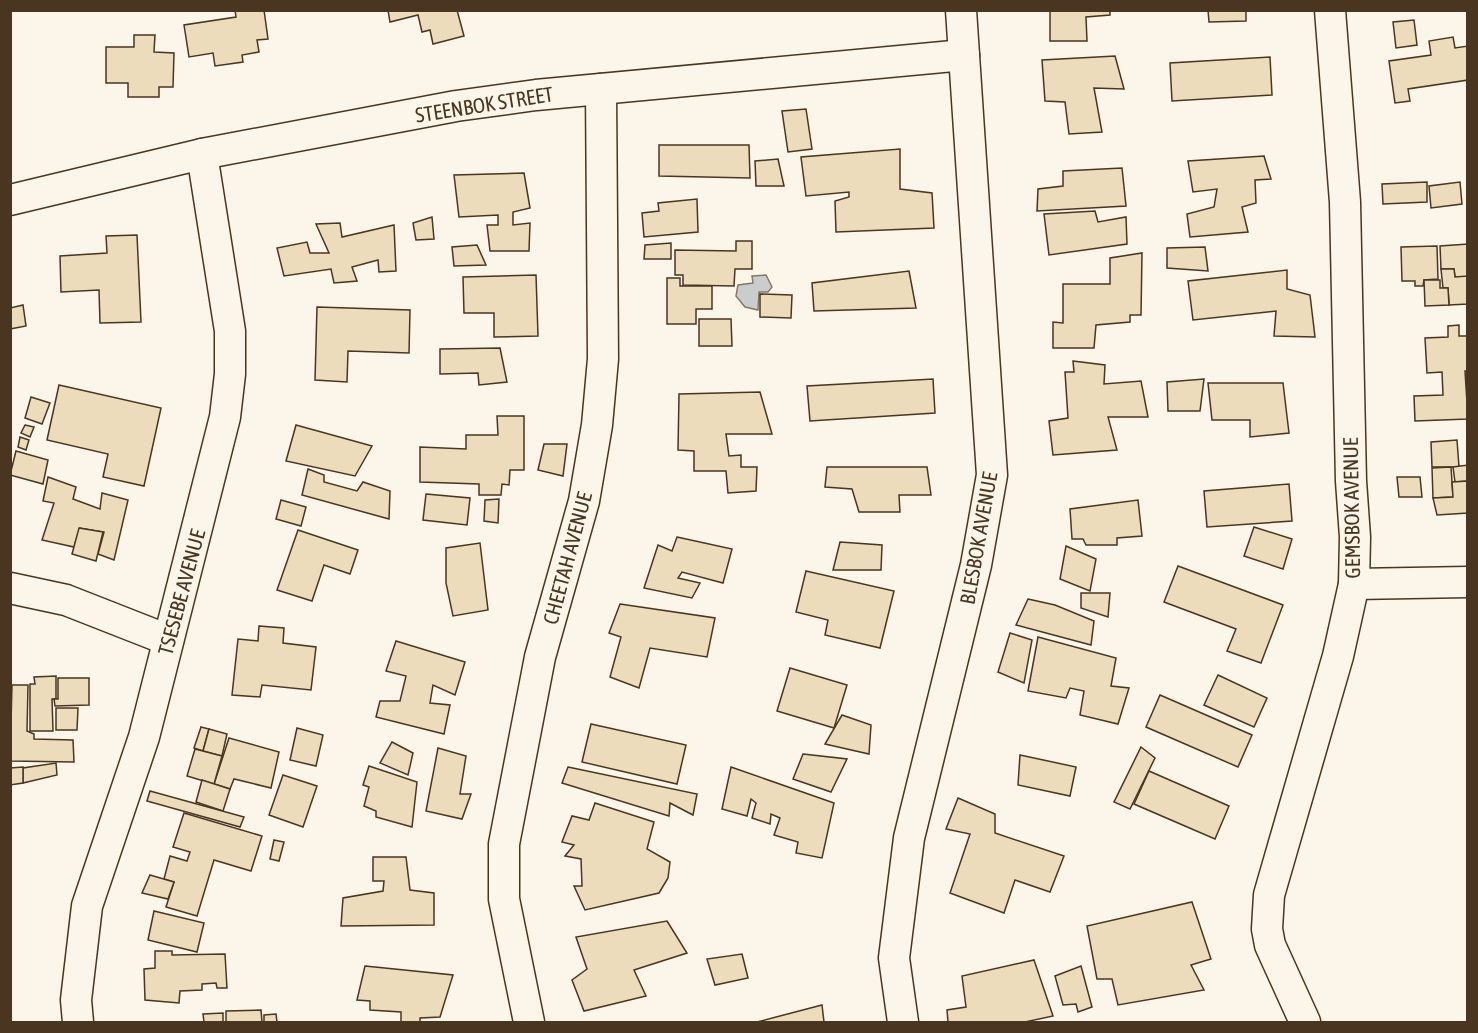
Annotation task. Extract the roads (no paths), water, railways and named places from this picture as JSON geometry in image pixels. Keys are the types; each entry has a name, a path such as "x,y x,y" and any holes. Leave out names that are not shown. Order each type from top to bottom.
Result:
{"street":[{"name":"BLESBOK AVENUE","path":"903,1023 894,958 909,838 976,565 992,475 962,10"},
{"name":"GEMSBOK AVENUE","path":"1305,1023 1270,945 1267,929 1269,895 1338,656 1354,584 1355,537 1351,481 1346,202 1330,10"},
{"name":"STEENBOK STREET","path":"10,200 202,154 456,106 601,88 964,55"},
{"name":"CHEETAH AVENUE","path":"529,1023 506,908 504,844 540,657 584,501 597,425 603,359 601,88"},
{"name":"TSESEBE AVENUE","path":"78,1023 76,1000 87,906 144,737 221,437 230,374 230,331 202,154"},
{"path":"1354,584 1467,582"},
{"path":"10,588 66,600 168,640"}]}
